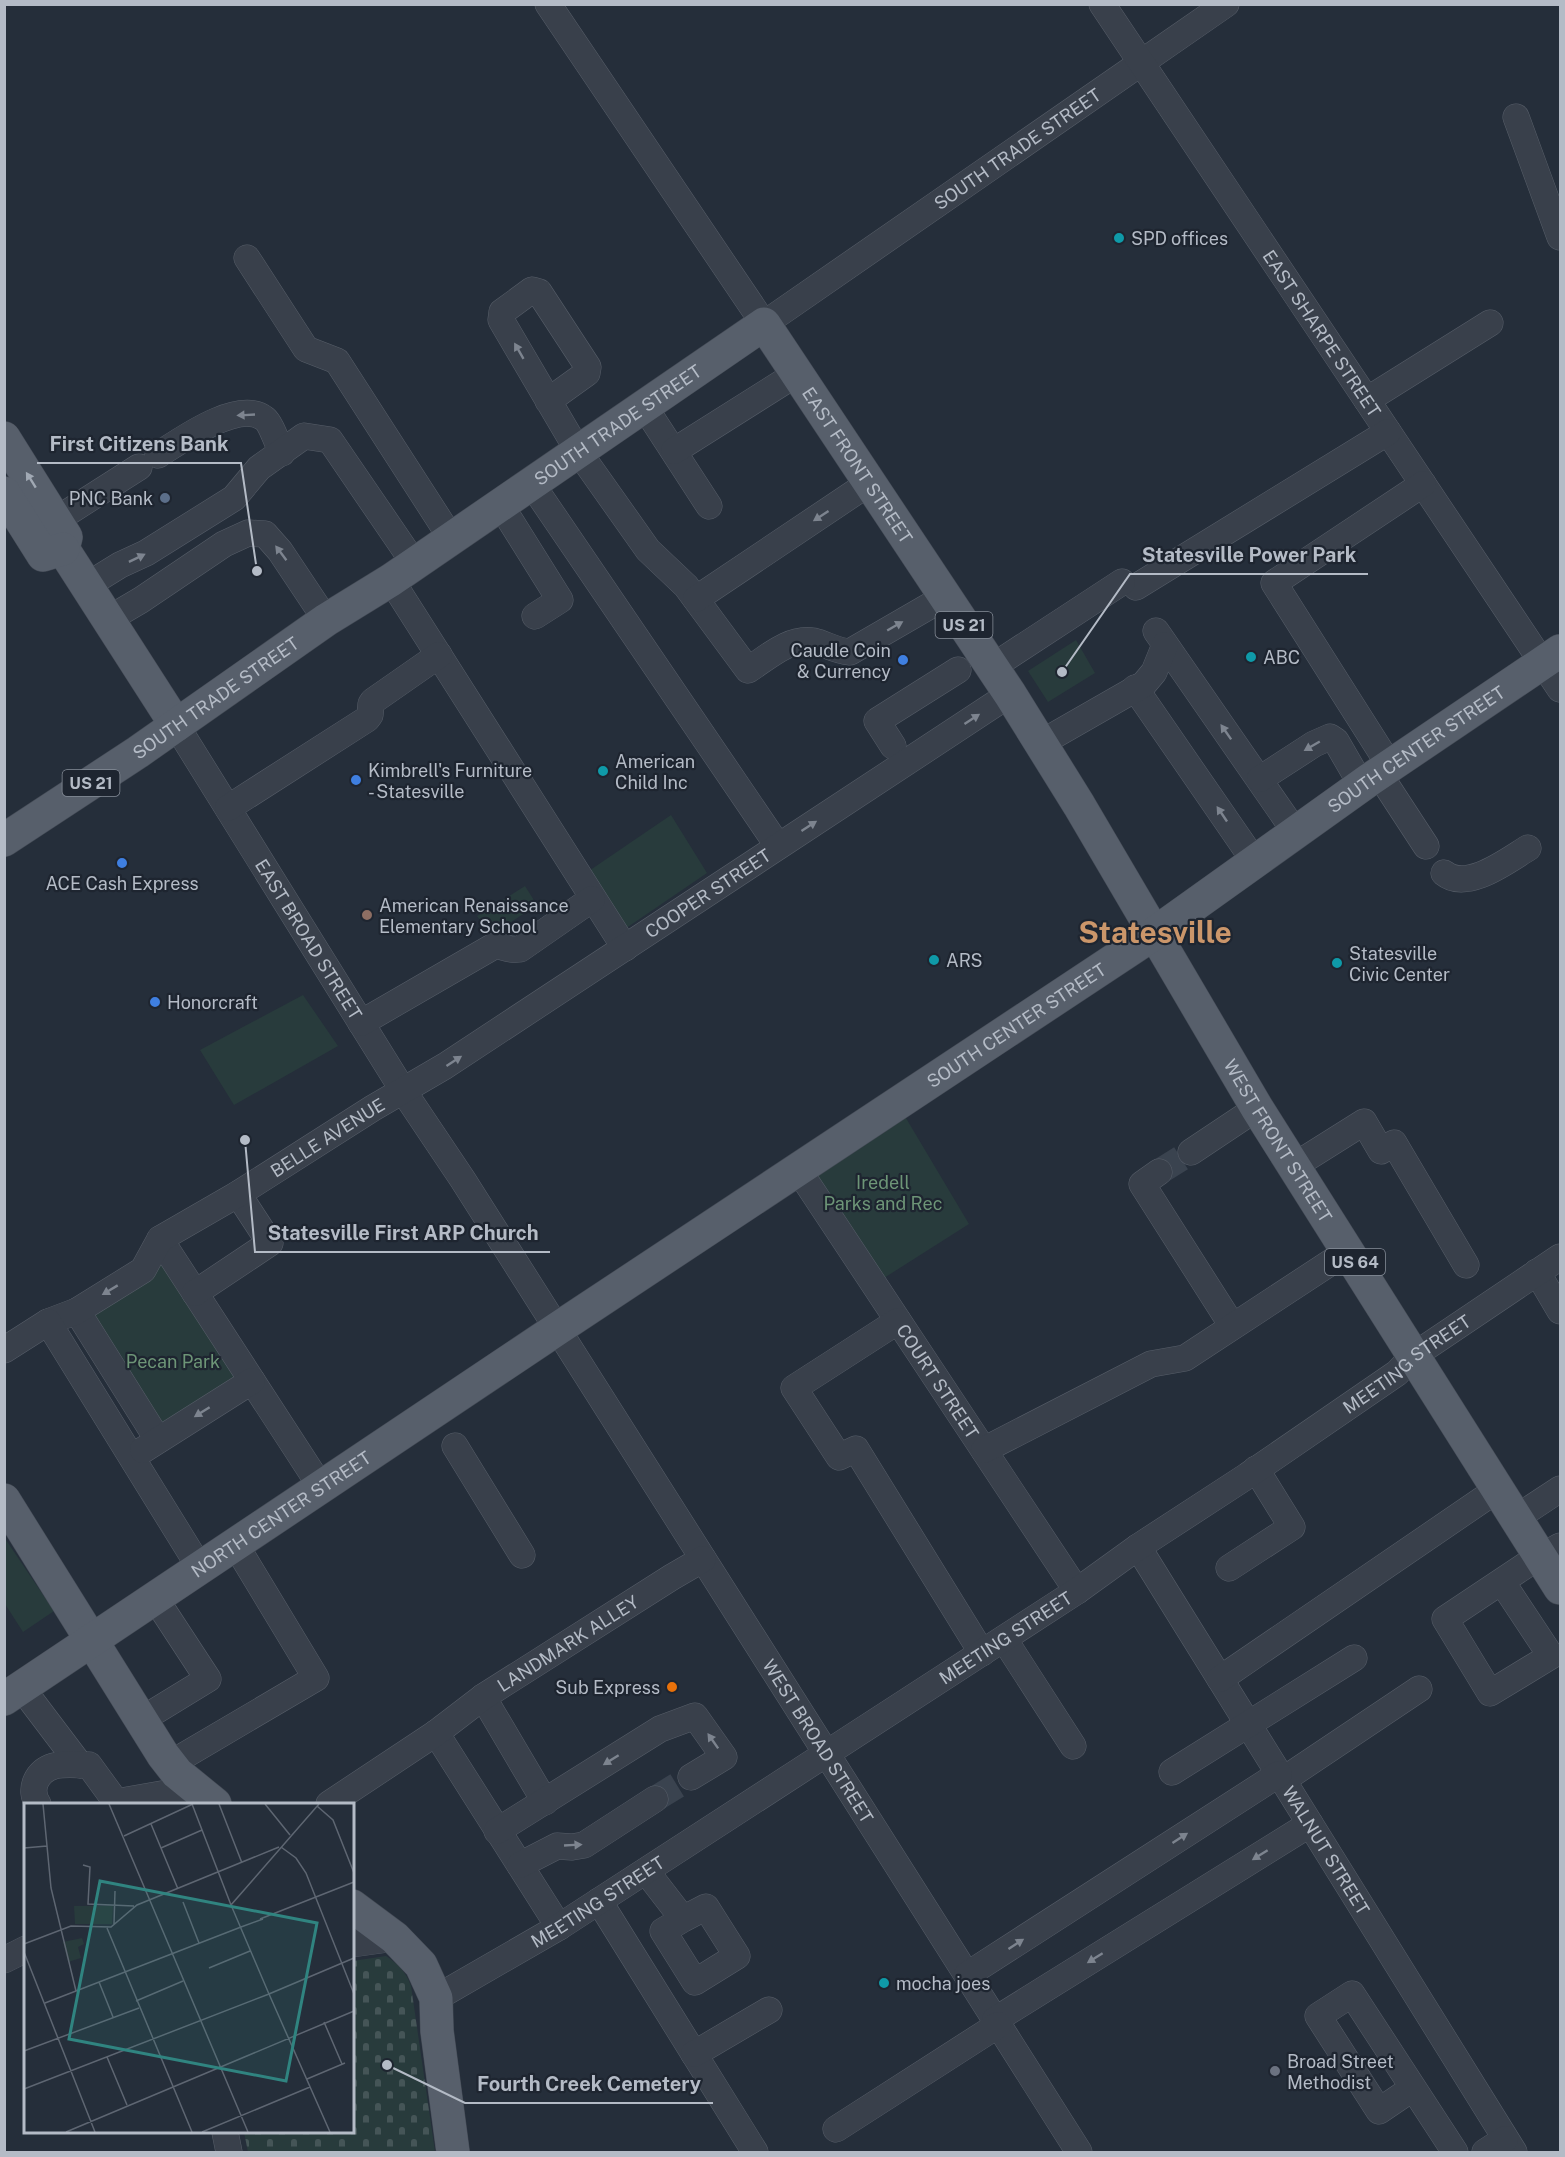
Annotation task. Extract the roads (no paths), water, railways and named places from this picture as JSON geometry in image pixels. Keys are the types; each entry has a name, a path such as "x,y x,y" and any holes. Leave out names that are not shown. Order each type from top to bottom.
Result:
{"main road":[{"name":"EAST FRONT STREET","path":"764,324 993,667 1155,933"},
{"name":"SOUTH TRADE STREET","path":"4,840 138,752 326,620 403,571 764,324"},
{"name":"EAST BROAD STREET","path":"4,438 86,586 176,725"},
{"path":"4,493 43,555 59,535"},
{"name":"SOUTH CENTER STREET","path":"556,1329 1155,933 1377,775 1555,668"},
{"name":"WEST FRONT STREET","path":"1155,933 1257,1108 1516,1518 1551,1552 1560,1588"},
{"name":"NORTH CENTER STREET","path":"13,1693 556,1329"},
{"path":"4,1500 93,1640 177,1783 213,1803"},
{"path":"354,1907 395,1938 421,1965 436,1998 437,2031 453,2152"}],"street":[{"name":"EAST FRONT STREET","path":"549,4 764,324"},
{"name":"EAST SHARPE STREET","path":"1102,4 1423,484 1555,668"},
{"name":"SOUTH TRADE STREET","path":"764,324 1226,4"},
{"path":"1516,117 1560,237"},
{"path":"247,258 306,349 337,361 451,538"},
{"path":"1367,400 1490,323"},
{"path":"674,452 796,374"},
{"path":"548,401 578,451 648,550 686,586 748,670 799,640 814,641 843,652 850,652 945,597"},
{"path":"644,406 709,506"},
{"path":"59,535 148,461 217,419 252,413 266,419 282,453"},
{"path":"993,667 1388,432"},
{"path":"86,586 120,565 146,553 234,498 259,468 304,436 330,440 403,571 439,655 625,948"},
{"path":"531,483 778,846"},
{"path":"696,599 869,483"},
{"path":"1423,484 1274,583 1377,775 1425,846"},
{"path":"500,504 560,600 535,616"},
{"path":"107,620 224,544 248,533 265,534 280,551 326,620"},
{"path":"1041,743 1150,679 1160,662 1161,638 1296,833"},
{"path":"230,824 367,718 374,701 439,655"},
{"path":"893,746 877,721 958,670"},
{"path":"1135,688 1255,862"},
{"name":"COOPER STREET","path":"404,1092 1010,694"},
{"name":"EAST BROAD STREET","path":"176,725 230,824 463,1180 556,1329"},
{"path":"1260,779 1314,744 1330,737 1377,775"},
{"path":"1444,873 1449,877 1459,879 1483,875 1528,848"},
{"path":"361,1023 494,946 510,951 520,949 592,899"},
{"name":"BELLE AVENUE","path":"160,1239 238,1194 373,1108 404,1092"},
{"path":"1191,1152 1257,1108"},
{"path":"1294,1166 1364,1122 1381,1151 1394,1143 1466,1265"},
{"name":"COURT STREET","path":"799,1170 1077,1591"},
{"path":"1159,1172 1142,1184 1226,1316"},
{"path":"195,1293 270,1243 238,1194"},
{"path":"4,1350 48,1322 77,1311 143,1270 160,1239 321,1487"},
{"path":"984,1450 1150,1364 1185,1358 1348,1251"},
{"name":"MEETING STREET","path":"436,1998 559,1927 1077,1591 1138,1547 1397,1373 1413,1356 1560,1257"},
{"path":"1537,1272 1560,1311"},
{"path":"77,1311 158,1440"},
{"path":"898,1321 794,1389 839,1456 856,1449 982,1653"},
{"path":"48,1322 200,1568"},
{"name":"WEST BROAD STREET","path":"556,1329 1079,2152"},
{"path":"131,1457 252,1381"},
{"path":"455,1446 522,1555"},
{"path":"1229,1568 1292,1527 1256,1469"},
{"path":"1220,1679 1498,1489"},
{"path":"1516,1518 1560,1490"},
{"path":"37,1803 33,1785 40,1773 54,1766 89,1765 116,1803 177,1783 316,1678 235,1544"},
{"name":"WALNUT STREET","path":"1138,1547 1310,1824 1501,2148"},
{"path":"1502,1582 1551,1552"},
{"name":"LANDMARK ALLEY","path":"331,1803 436,1733 483,1697 672,1576 703,1559"},
{"path":"141,1720 208,1679 155,1598"},
{"path":"1004,1639 1073,1746"},
{"path":"1172,1772 1354,1658"},
{"path":"967,1975 1419,1689"},
{"path":"13,1693 80,1765"},
{"path":"483,1697 545,1802"},
{"path":"497,1831 660,1729 695,1716 724,1757 691,1777"},
{"path":"436,1733 559,1927"},
{"path":"520,1865 557,1846 584,1845 655,1799"},
{"path":"836,2128 997,2022 1310,1824"},
{"path":"646,1871 682,1919"},
{"path":"599,1901 755,2152"},
{"path":"354,1944 395,1938"},
{"path":"4,1960 24,1950"},
{"path":"694,2054 769,2010"},
{"path":"1413,2088 1455,2152"},
{"path":"225,2133 228,2152"}],"tunnel":[{"path":"1159,1172 1191,1152"},
{"path":"655,1799 691,1777"}],"place":[{"name":"SPD offices","path":"1119,238"},
{"name":"PNC Bank","path":"165,498"},
{"name":"First Citizens Bank","path":"257,571"},
{"name":"ABC","path":"1251,657"},
{"name":"Caudle Coin & Currency","path":"903,660"},
{"name":"Statesville Power Park","path":"1062,672"},
{"name":"American Child Inc","path":"603,771"},
{"name":"Kimbrell's Furniture - Statesville","path":"356,780"},
{"name":"ACE Cash Express","path":"122,863"},
{"name":"American Renaissance Elementary School","path":"367,915"},
{"name":"ARS","path":"934,960"},
{"name":"Statesville Civic Center","path":"1337,963"},
{"name":"Honorcraft","path":"155,1002"},
{"name":"Statesville First ARP Church","path":"245,1140"},
{"name":"Sub Express","path":"672,1687"},
{"name":"mocha joes","path":"884,1983"},
{"name":"Fourth Creek Cemetery","path":"387,2065"},
{"name":"Broad Street Methodist","path":"1275,2071"}],"district":[{"name":"Statesville","path":"1155,932"}],"park label":[{"name":"Iredell Parks and Rec","path":"883,1192"},
{"name":"Pecan Park","path":"173,1361"}]}
